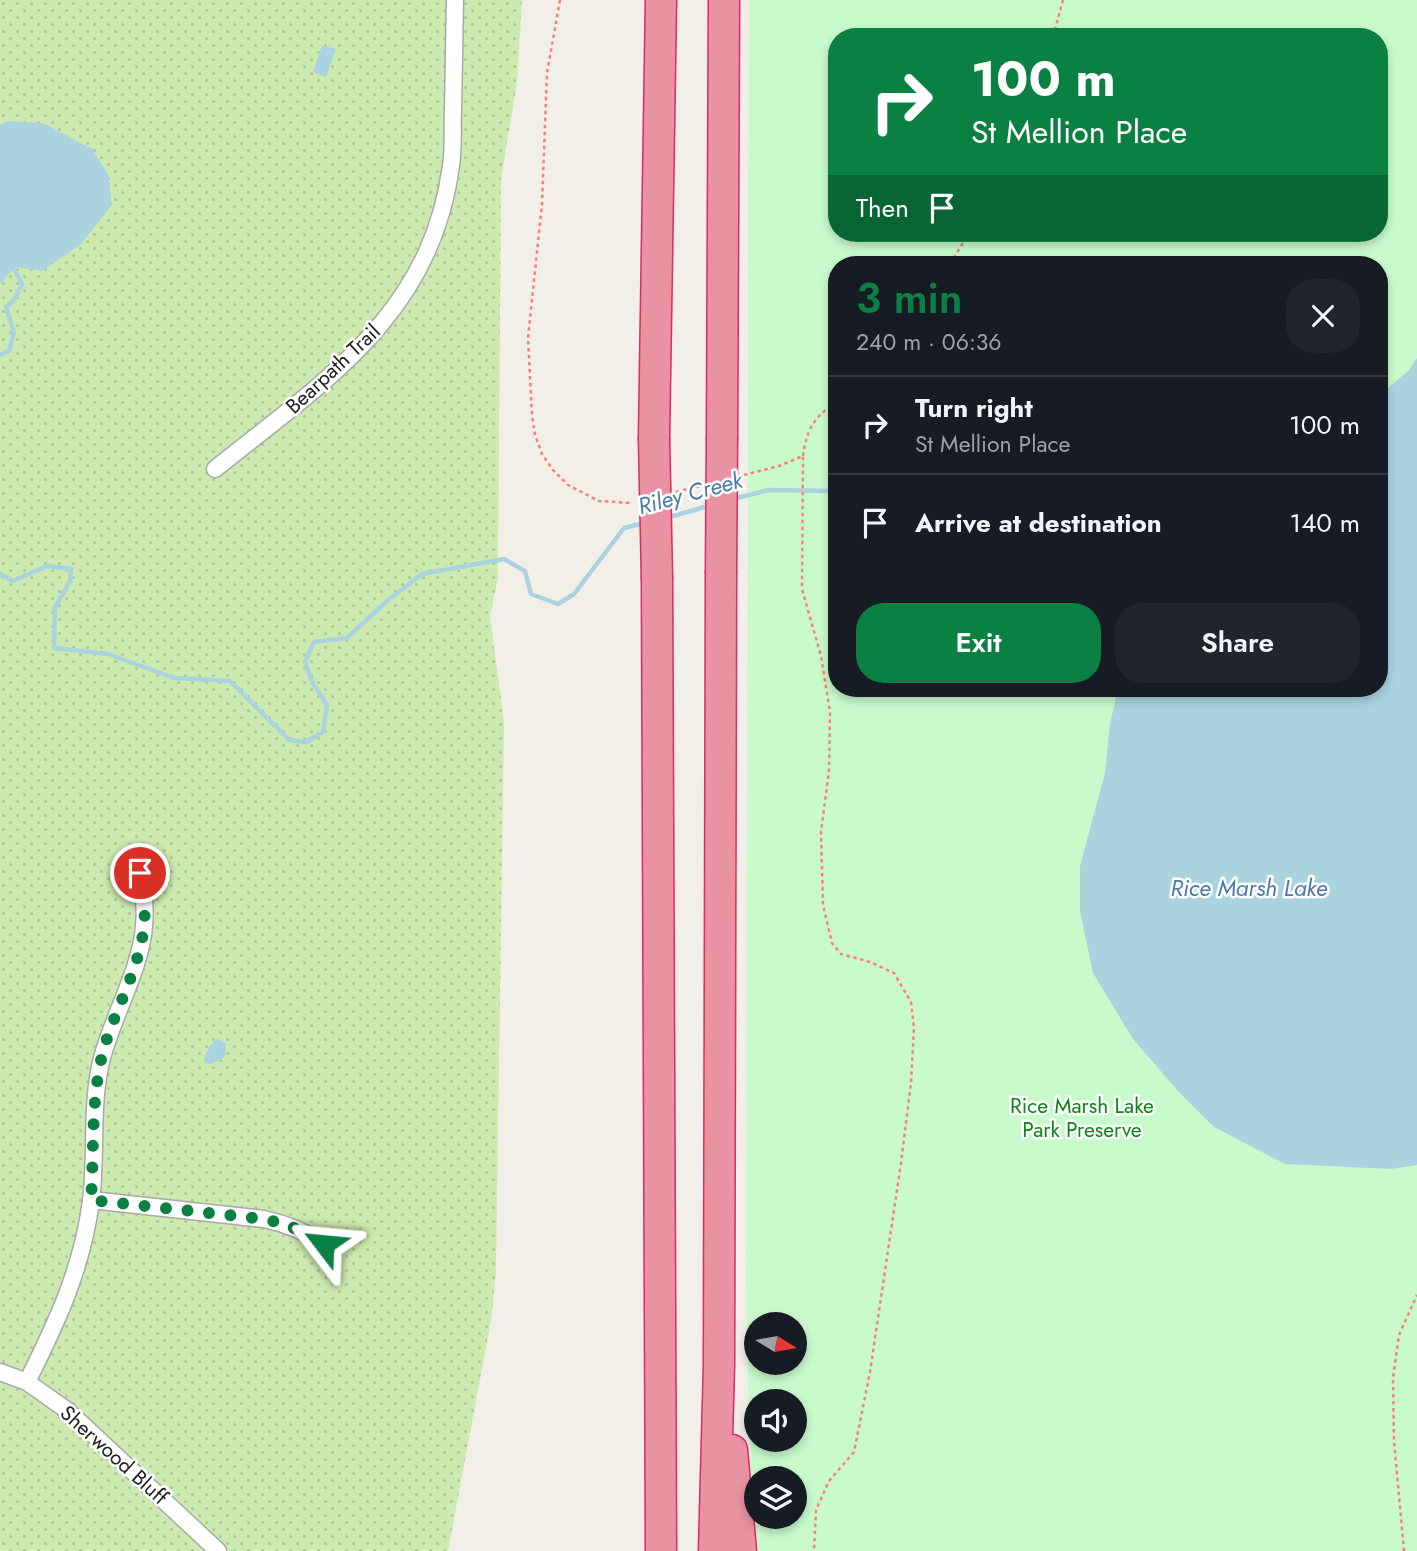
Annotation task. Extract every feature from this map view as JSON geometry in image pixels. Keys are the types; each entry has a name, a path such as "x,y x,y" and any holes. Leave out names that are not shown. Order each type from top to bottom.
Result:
{"highway":[{"path":"660,1546 657,579 654,438 661,0"},
{"path":"715,1551 719,1365 724,0"},
{"path":"719,1365 735,1474 741,1551"}],"street":[{"name":"Bearpath Trail","path":"215,469 331,376 367,343 397,306 418,271 434,236 446,198 452,162 454,0"},
{"path":"27,1382 72,1286 84,1244 91,1200 95,1097 101,1059 138,955 144,928 145,899 140,873"},
{"path":"91,1200 264,1219 306,1232 324,1244"},
{"name":"Sherwood Bluff","path":"0,1372 27,1382 68,1411 218,1551"}],"path":[{"path":"560,0 547,73 542,204 528,338 535,435 542,454 553,470 577,491 599,501 631,503 644,500"},
{"path":"1055,28 1063,0"},
{"path":"814,1551 816,1510 829,1481 854,1452 870,1372 901,1163 911,1083 914,1028 911,1002 894,973 870,962 841,954 832,943 823,905 821,832 830,771 830,712 821,656 802,589 802,470 808,431 812,423 828,409"},
{"path":"743,475 779,466 803,456"},
{"path":"670,494 707,484"},
{"path":"1404,1551 1394,1441 1393,1378 1399,1335 1417,1295"}],"green space":[{"path":"0,0 522,0 517,83 501,179 498,578 490,617 504,721 496,1270 492,1315 448,1551 0,1551"},
{"name":"Rice Marsh Lake Park Preserve","path":"749,0 1417,0 1417,1551 758,1551 756,1529 807,1529 807,1466 750,1466 750,1452 807,1452 807,1389 748,1389 748,1376 807,1376 807,1312 747,1312"}],"water":[{"path":"322,45 336,49 326,77 313,72"},
{"path":"8,121 43,123 92,149 108,174 112,205 81,244 42,271 15,267 0,284 0,125"},
{"name":"Rice Marsh Lake","path":"1417,358 1417,1165 1391,1169 1285,1164 1214,1127 1178,1091 1133,1039 1093,973 1080,911 1080,866 1105,773 1116,697 1388,697 1388,388 1409,370"},
{"path":"218,1039 226,1043 225,1057 211,1064 204,1063 208,1049"}],"waterway":[{"name":"Riley Creek","path":"0,355 9,351 14,333 6,307 14,300 22,284 11,263"},
{"name":"Riley Creek","path":"733,499 769,490 828,491"},
{"name":"Riley Creek","path":"666,518 712,505"},
{"name":"Riley Creek","path":"0,574 13,581 47,566 71,569 70,582 55,607 54,648 108,654 174,678 230,681 289,740 306,742 323,732 327,705 312,682 305,662 314,642 347,638 387,601 422,574 504,559 525,571 531,594 558,604 574,594 624,528 644,523"}],"route":[{"path":"140,873 145,899 144,928 138,955 101,1059 95,1097 91,1200 264,1219 306,1232 324,1244"}]}
